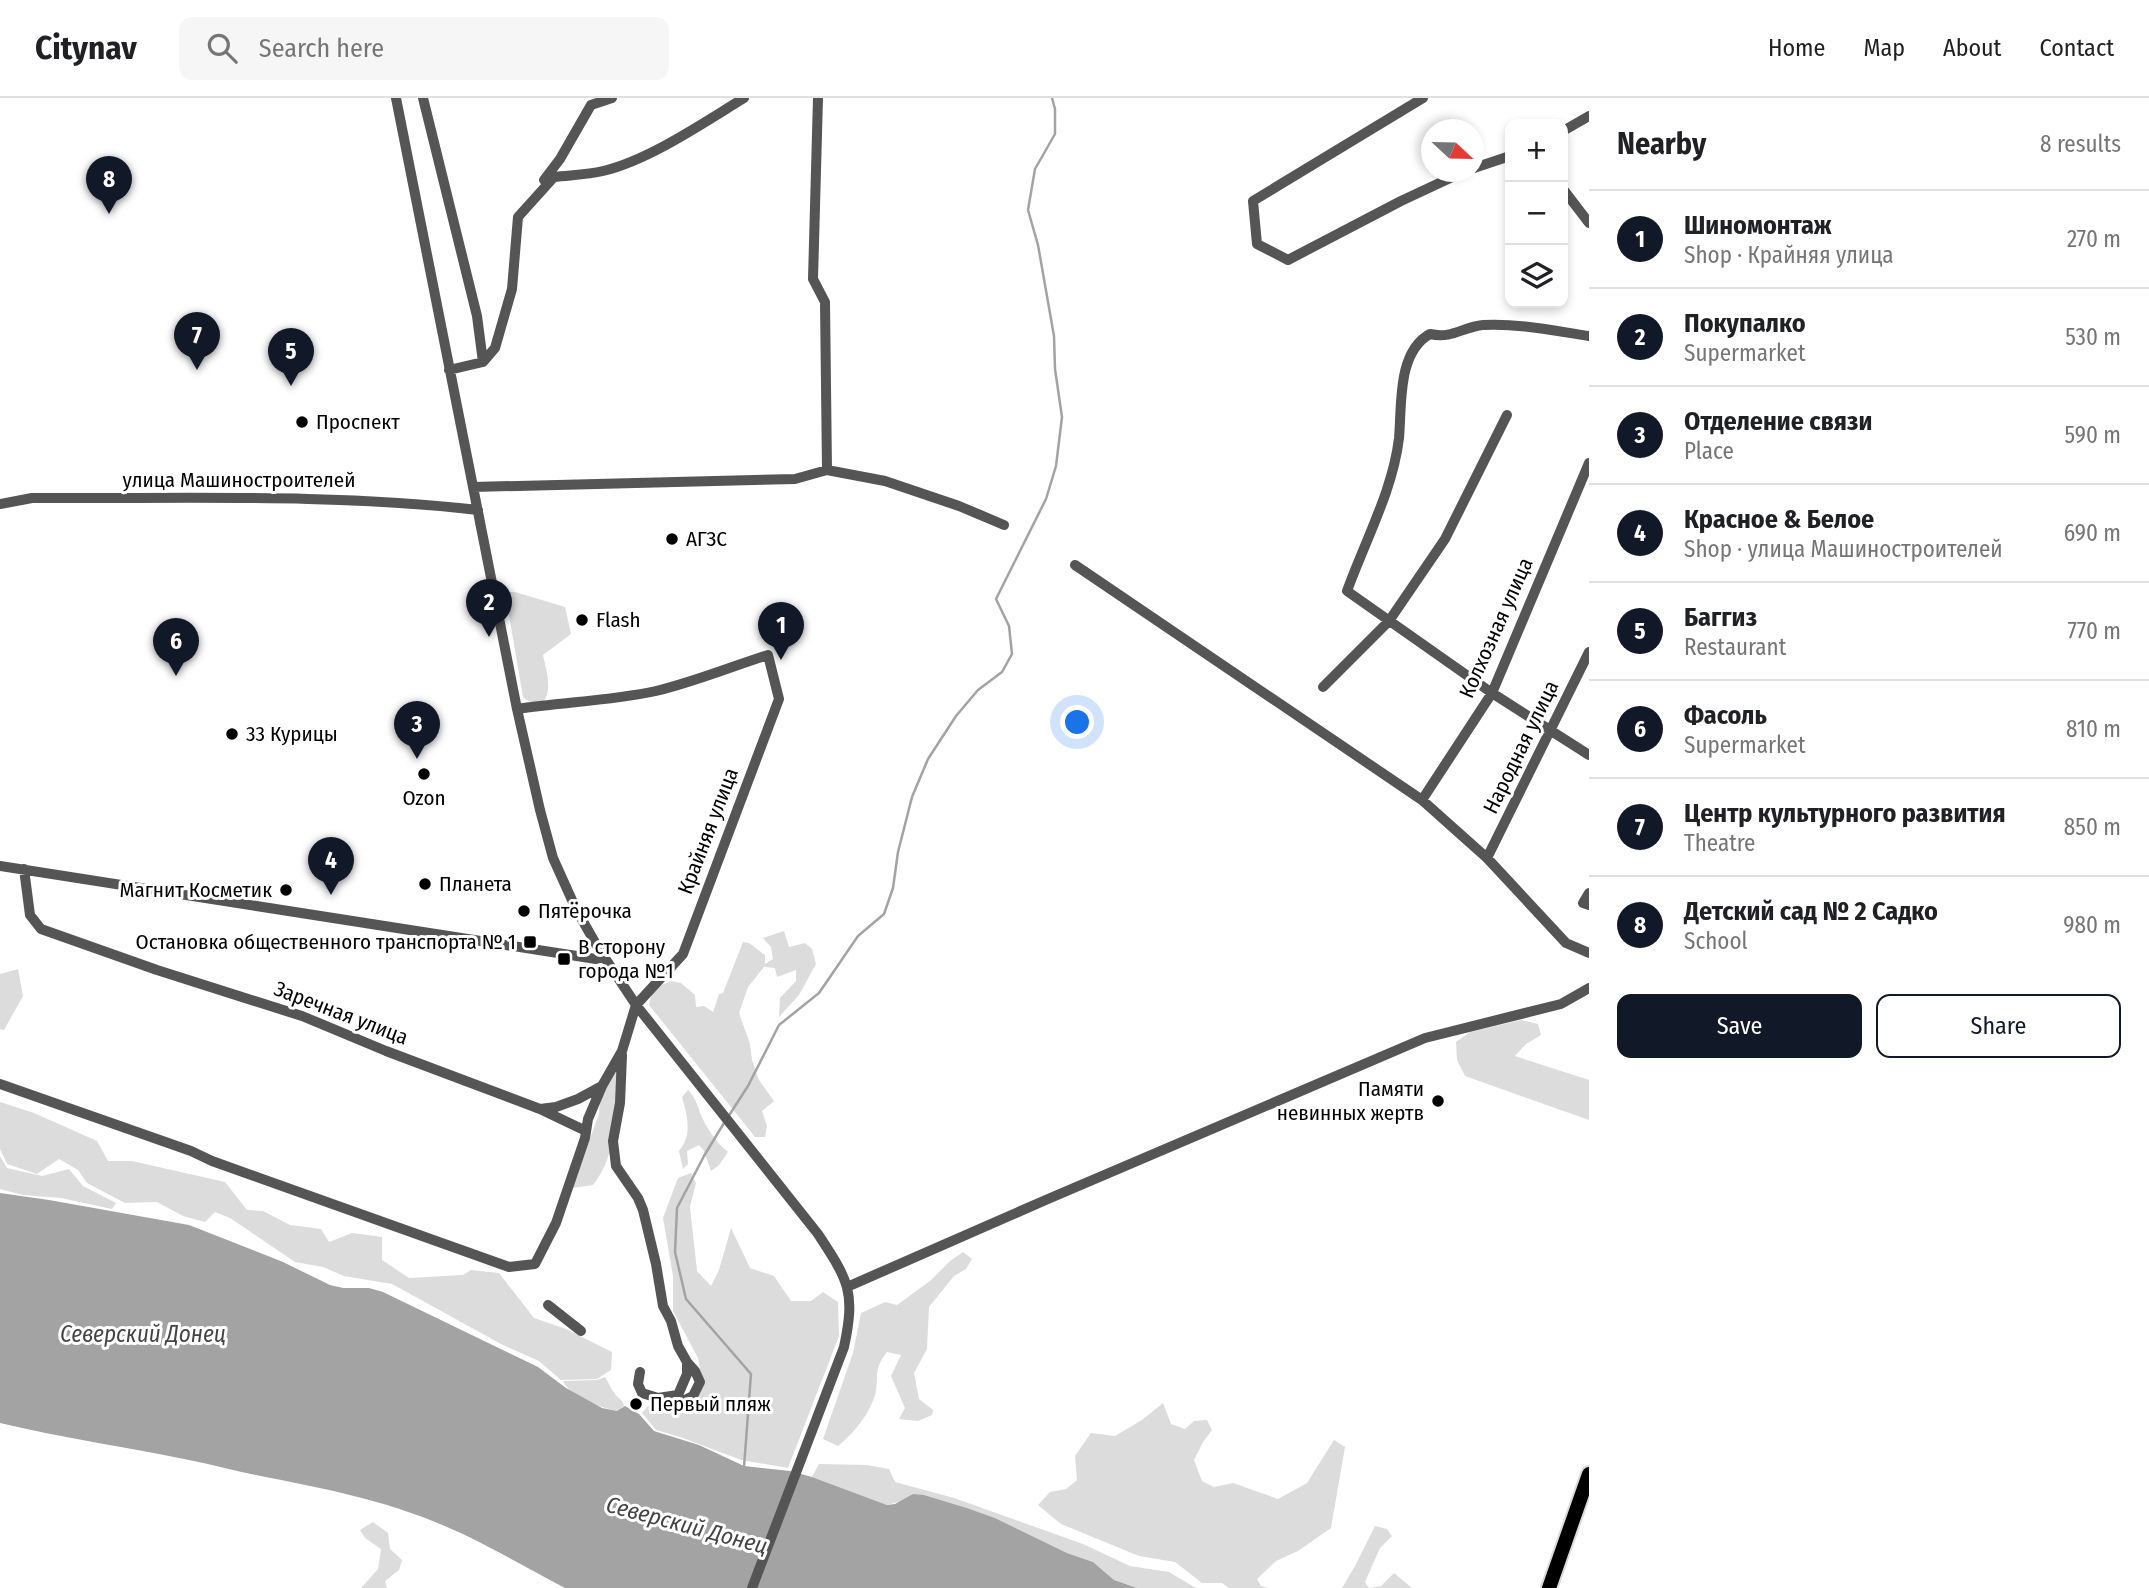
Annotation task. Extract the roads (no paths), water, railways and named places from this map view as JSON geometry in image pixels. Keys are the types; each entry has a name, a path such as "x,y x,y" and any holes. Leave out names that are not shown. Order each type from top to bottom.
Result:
{"highway":[{"path":"1549,1588 1589,1474"}],"street":[{"path":"396,98 517,709 553,858 576,909 603,957 636,1005 818,1234 844,1275 848,1287 849,1326 845,1347 752,1588"},
{"path":"424,98 477,316 483,362"},
{"path":"535,196 560,159 591,101 612,98"},
{"path":"449,370 483,362 495,348 512,289 518,217 554,177 602,172 630,162 687,133 744,98"},
{"path":"818,98 813,279 825,302 827,470"},
{"path":"1423,98 1253,201 1256,244 1288,260 1441,182"},
{"path":"1568,128 1589,116"},
{"path":"1484,165 1505,158"},
{"path":"1568,196 1589,223"},
{"path":"1589,336 1505,325 1480,325 1444,337 1430,334 1418,341 1402,378 1398,440 1387,488 1347,591 1492,693 1589,755"},
{"path":"1323,687 1389,621 1445,539 1507,415"},
{"name":"Колхозная улица","path":"1422,800 1492,693 1589,463"},
{"path":"474,487 795,479 827,470 885,481 959,506 1004,525"},
{"name":"улица Машиностроителей","path":"0,504 32,498 356,500 478,510"},
{"path":"1075,565 1422,800 1487,858 1566,943 1589,953"},
{"name":"Народная улица","path":"1487,858 1589,652"},
{"name":"Крайняя улица","path":"517,709 622,698 655,691 695,681 768,655 779,699 688,942 683,954 636,1005"},
{"path":"0,866 596,959 603,957"},
{"name":"Заречная улица","path":"24,869 30,915 41,929 157,970 302,1016 540,1109 586,1131"},
{"path":"1586,904 1589,893"},
{"path":"848,1287 1425,1038 1561,1004 1589,988"},
{"path":"0,1084 509,1267 535,1264 556,1223 573,1176 588,1119 622,1051 636,1005"},
{"path":"622,1051 620,1103 613,1141 615,1166 638,1198 643,1210 654,1252 663,1306 671,1321 678,1346 700,1382 696,1391 681,1402 678,1401 678,1395 687,1374 687,1362"},
{"path":"540,1109 556,1107 578,1099 603,1086"},
{"path":"548,1305 581,1331"},
{"path":"640,1372 638,1384 642,1393 658,1398 678,1395"}],"water":[{"name":"Северский Донец","path":"0,1193 189,1225 283,1262 330,1285 369,1288 383,1292 538,1367 566,1388 602,1408 617,1411 625,1406 639,1414 654,1431 699,1445 744,1466 790,1471 812,1477 887,1505 895,1504 913,1494 967,1508 1093,1562 1114,1580 1137,1588 565,1588 492,1548 401,1509 329,1490 0,1423"}],"waterway":[{"path":"728,1117 748,1086 779,1025 819,993 858,936 884,914 893,888 898,852 912,797 928,759 956,716 978,690 1002,672 1012,654 1009,626 996,599 1046,499 1056,466 1062,417 1055,369 1054,336 1038,245 1028,210 1035,169 1055,134 1052,98"},
{"path":"724,1123 677,1208 675,1252 686,1299 751,1374 744,1467"}],"place":[{"name":"Детский сад № 2 Садко","path":"109,214"},
{"name":"Центр культурного развития","path":"197,370"},
{"name":"Баггиз","path":"291,386"},
{"name":"Проспект","path":"302,422"},
{"name":"АГЗС","path":"672,539"},
{"name":"Flash","path":"582,620"},
{"name":"Покупалко","path":"489,637"},
{"name":"Шиномонтаж","path":"781,660"},
{"name":"Фасоль","path":"176,676"},
{"name":"33 Курицы","path":"232,734"},
{"name":"Отделение связи","path":"417,759"},
{"name":"Ozon","path":"424,774"},
{"name":"Планета","path":"425,884"},
{"name":"Магнит Косметик","path":"286,890"},
{"name":"Красное & Белое","path":"331,895"},
{"name":"Пятёрочка","path":"524,911"},
{"name":"Остановка общественного транспорта № 1","path":"530,942"},
{"name":"В сторону города №1","path":"564,959"},
{"name":"Памяти невинных жертв","path":"1438,1101"},
{"name":"Первый пляж","path":"636,1404"}]}
